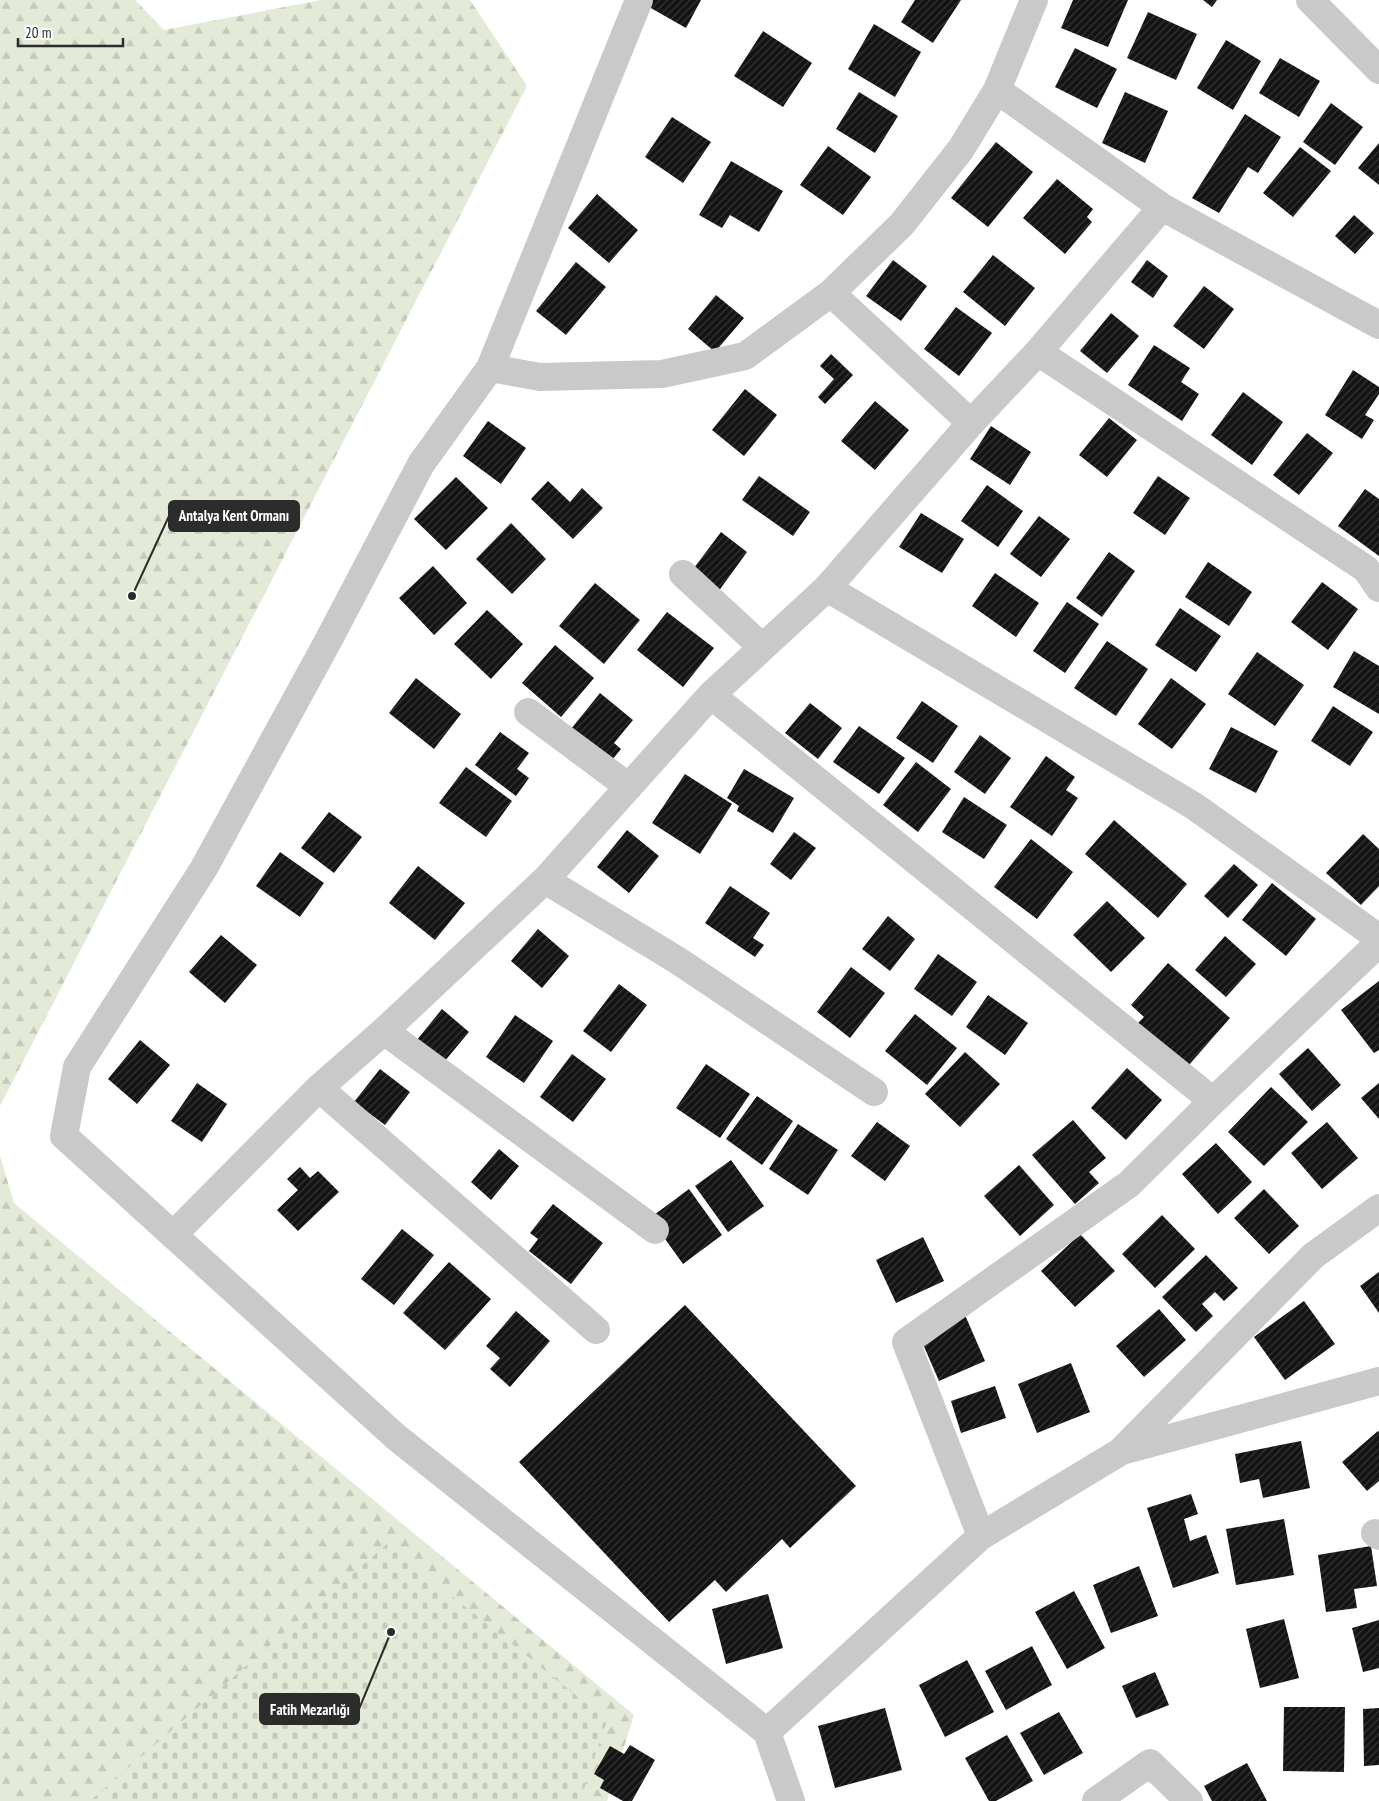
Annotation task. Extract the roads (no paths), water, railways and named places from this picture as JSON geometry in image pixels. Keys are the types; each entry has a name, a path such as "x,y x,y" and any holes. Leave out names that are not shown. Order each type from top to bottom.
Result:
{"street":[{"path":"639,0 490,368 420,464 327,643 204,868 77,1066 64,1136 396,1437 767,1732 791,1801"},
{"path":"490,368 540,377 662,374 745,356 832,293 902,224 961,149 997,90 1034,0"},
{"path":"1310,0 1379,70"},
{"path":"997,90 1162,207 1379,324"},
{"path":"173,1235 319,1088 384,1031 545,880 710,695 827,588 971,423 1038,352 1162,207"},
{"path":"832,293 971,423"},
{"path":"1038,352 1366,570 1379,588"},
{"path":"684,574 762,648"},
{"path":"827,588 1194,806 1379,938"},
{"path":"710,695 1213,1101"},
{"path":"528,712 628,787"},
{"path":"545,880 677,960 874,1092"},
{"path":"981,1536 906,1342 1129,1184 1379,943"},
{"path":"384,1031 655,1230"},
{"path":"319,1088 596,1330"},
{"path":"767,1732 981,1536 1120,1452 1312,1256 1379,1208"},
{"path":"1120,1452 1379,1381"},
{"path":"1096,1801 1150,1763 1189,1801"}],"place":[{"name":"Antalya Kent Ormanı","path":"132,596"},
{"name":"Fatih Mezarlığı","path":"391,1632"}]}
